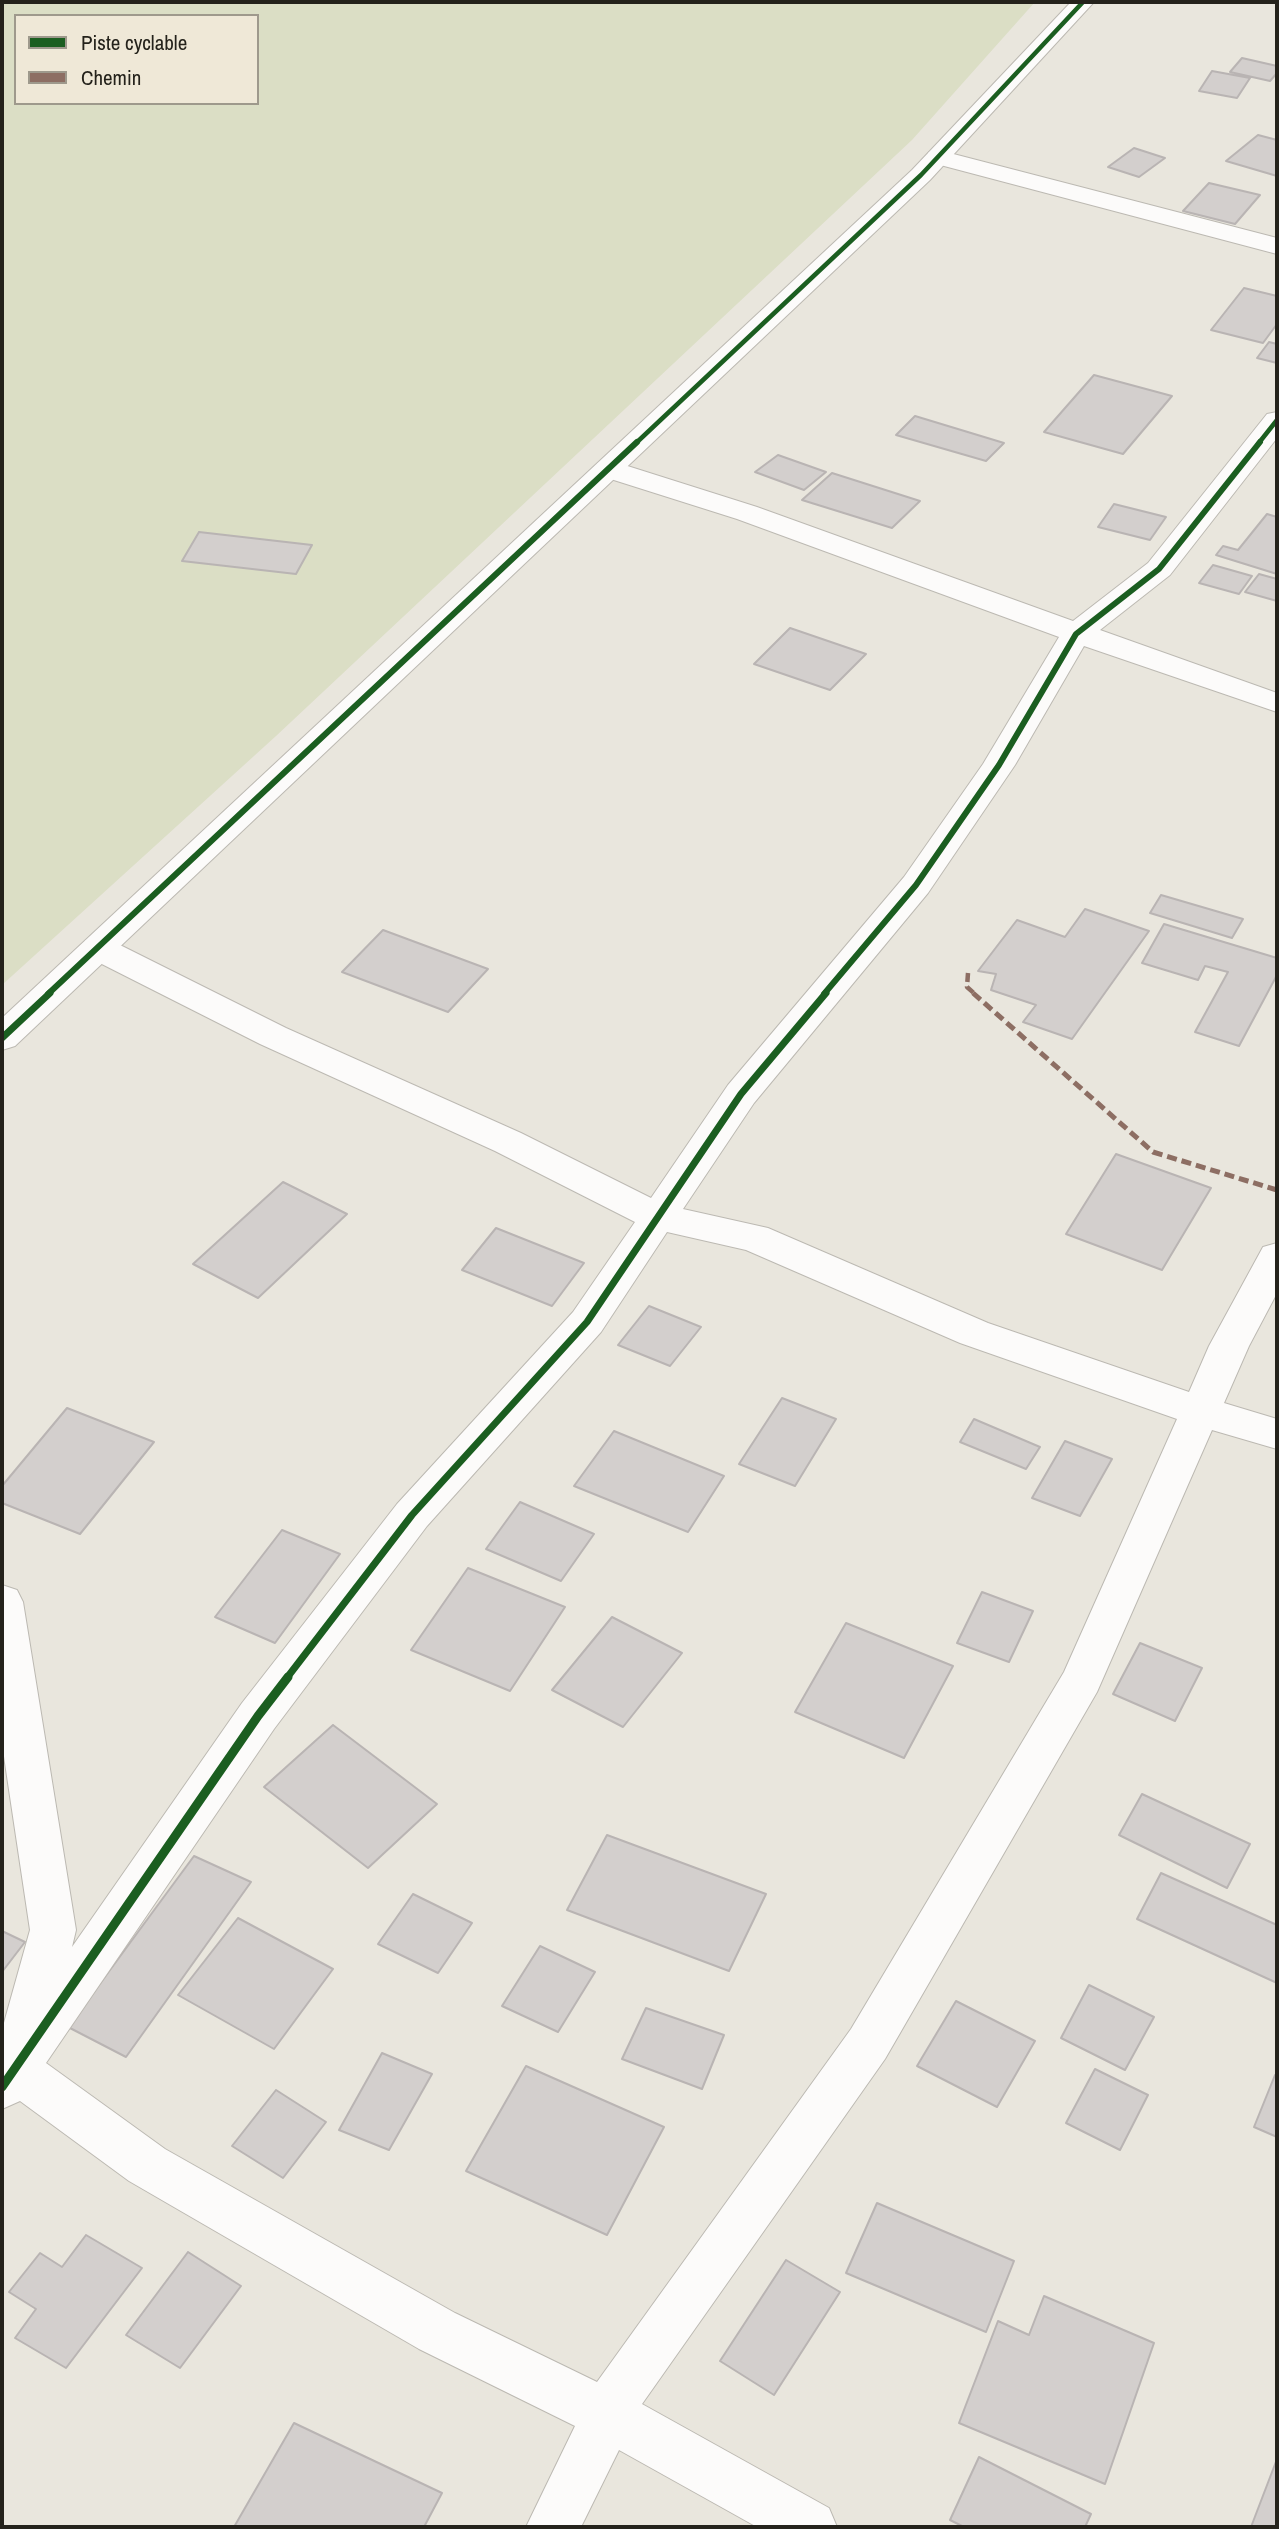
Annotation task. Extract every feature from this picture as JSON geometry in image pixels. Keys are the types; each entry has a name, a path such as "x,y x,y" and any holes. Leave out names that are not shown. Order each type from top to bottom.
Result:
{"street":[{"path":"2,1038 938,157 1083,2"},
{"path":"938,157 1277,246"},
{"path":"8,2078 266,1706 412,1515 587,1322 741,1094 916,885 999,765 1076,634 1159,569 1277,420"},
{"path":"608,469 747,513 1076,634 1277,704"},
{"path":"98,948 273,1036 508,1142 658,1217 755,1238 974,1333 1200,1411 1277,1434"},
{"path":"553,2527 620,2391 868,2044 1082,1679 1229,1346 1277,1257"},
{"path":"2,1602 53,1930 8,2078"},
{"path":"8,2078 148,2165 437,2331 609,2415 810,2527"}],"green space":[{"path":"2,2 1035,2 912,140 276,736 2,985"}],"building":[{"path":"1242,58 1277,66 1277,73 1270,81 1230,72"},
{"path":"1212,71 1250,78 1237,98 1199,91"},
{"path":"1258,135 1277,140 1277,176 1226,161"},
{"path":"1134,148 1165,158 1139,177 1108,167"},
{"path":"1209,183 1260,195 1235,224 1183,211"},
{"path":"1244,288 1277,296 1277,324 1263,343 1211,330"},
{"path":"1269,342 1277,344 1277,363 1257,358"},
{"path":"1094,375 1172,396 1123,454 1044,432"},
{"path":"915,416 1004,443 986,461 896,435"},
{"path":"778,455 826,472 804,490 755,472"},
{"path":"832,473 920,501 892,528 802,500"},
{"path":"1114,504 1166,517 1150,540 1098,527"},
{"path":"1267,514 1277,517 1277,574 1216,555 1223,546 1238,550"},
{"path":"199,532 312,545 296,574 182,561"},
{"path":"1213,565 1252,576 1239,594 1199,583"},
{"path":"1259,574 1277,579 1277,601 1245,592"},
{"path":"790,628 866,654 830,690 754,664"},
{"path":"1161,895 1243,919 1232,938 1150,913"},
{"path":"1085,909 1149,931 1072,1039 1023,1022 1036,1005 991,990 996,974 978,971 1017,920 1065,937"},
{"path":"1164,924 1277,958 1277,975 1239,1046 1195,1032 1228,972 1205,966 1198,980 1142,963"},
{"path":"383,930 488,969 448,1012 342,972"},
{"path":"1116,1154 1211,1188 1162,1270 1066,1234"},
{"path":"283,1182 347,1214 258,1298 193,1264"},
{"path":"496,1228 584,1263 552,1306 462,1270"},
{"path":"649,1306 701,1327 670,1366 618,1345"},
{"path":"782,1398 836,1419 795,1486 739,1464"},
{"path":"67,1408 154,1442 80,1534 2,1503 2,1486"},
{"path":"974,1419 1040,1447 1026,1469 960,1442"},
{"path":"614,1431 724,1476 688,1532 574,1486"},
{"path":"1065,1441 1112,1459 1080,1516 1032,1498"},
{"path":"520,1502 594,1534 561,1581 486,1549"},
{"path":"282,1530 340,1554 275,1643 215,1617"},
{"path":"468,1568 565,1607 510,1691 411,1650"},
{"path":"982,1592 1033,1611 1009,1662 957,1643"},
{"path":"612,1617 682,1653 623,1727 552,1690"},
{"path":"846,1623 953,1666 904,1758 795,1712"},
{"path":"1140,1643 1202,1668 1175,1721 1113,1694"},
{"path":"333,1725 437,1804 368,1868 264,1787"},
{"path":"1142,1794 1250,1844 1227,1888 1119,1835"},
{"path":"607,1835 766,1894 729,1971 567,1910"},
{"path":"194,1856 251,1882 126,2057 68,2027"},
{"path":"1161,1873 1277,1925 1277,1983 1137,1919"},
{"path":"413,1894 472,1923 438,1973 378,1944"},
{"path":"238,1918 333,1969 274,2049 178,1995"},
{"path":"2,1931 25,1942 2,1972"},
{"path":"540,1946 595,1972 558,2032 502,2006"},
{"path":"1089,1985 1154,2017 1125,2070 1061,2038"},
{"path":"956,2001 1035,2041 997,2107 917,2066"},
{"path":"646,2008 724,2035 702,2089 622,2059"},
{"path":"382,2053 432,2074 389,2150 339,2130"},
{"path":"526,2066 664,2127 607,2235 466,2171"},
{"path":"1095,2069 1148,2095 1120,2150 1066,2123"},
{"path":"1275,2075 1277,2076 1277,2137 1254,2127"},
{"path":"276,2090 326,2122 283,2178 232,2146"},
{"path":"877,2203 1014,2261 986,2332 846,2273"},
{"path":"86,2235 142,2268 66,2368 15,2338 36,2309 9,2292 40,2253 62,2267"},
{"path":"188,2252 241,2286 180,2368 126,2335"},
{"path":"786,2260 840,2292 774,2395 720,2361"},
{"path":"1044,2296 1154,2343 1105,2484 959,2423 998,2321 1029,2335"},
{"path":"294,2423 442,2493 424,2527 234,2527"},
{"path":"979,2457 1091,2514 1085,2527 964,2527 950,2520"},
{"path":"1277,2459 1277,2527 1251,2527"}],"marked path":[{"path":"968,973 967,987 1153,1152 1277,1190"}],"cycle path":[{"path":"2,1038 921,175 1083,2"},
{"path":"2,2087 258,1716 412,1515 587,1322 741,1094 916,885 999,765 1076,634 1159,569 1277,420"}]}
